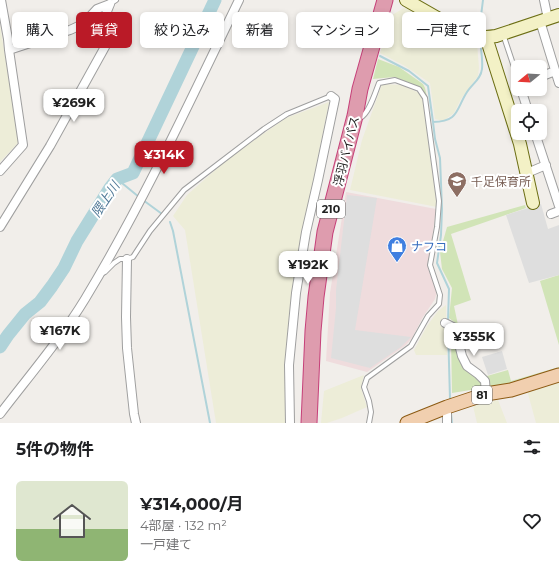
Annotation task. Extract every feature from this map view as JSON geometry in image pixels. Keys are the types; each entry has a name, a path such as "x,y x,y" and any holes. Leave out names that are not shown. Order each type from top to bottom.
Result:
{"highway":[{"name":"浮羽バイパス","path":"309,423 313,331 325,232 355,116 360,89 385,0"}],"main road":[{"name":"81","path":"407,423 447,407 486,394 511,390 559,375"}],"street":[{"path":"0,171 23,144 1,0"},
{"path":"0,414 84,301 144,193 239,0"},
{"path":"406,0 429,12"},
{"path":"544,0 549,18 555,71 559,83"},
{"path":"9,50 70,30 83,24 97,9 113,2"},
{"path":"0,227 50,146 106,45 104,25 106,14 113,2"},
{"path":"533,204 520,144 486,38 503,34 549,18"},
{"path":"547,74 555,71"},
{"path":"290,423 289,365 296,293 306,232 333,105 334,99 331,96"},
{"path":"538,140 559,206"},
{"path":"526,173 546,165"},
{"path":"551,214 559,211"},
{"path":"127,259 127,348 136,423"},
{"path":"448,325 455,328 462,356 467,366 485,381 486,394"},
{"path":"447,407 447,423"}],"lane":[{"path":"503,34 512,60"},
{"path":"355,116 360,118 364,117 373,99 378,83 395,80 419,89 424,98 439,201 437,227 430,265 440,295 439,304 428,316 411,346 366,378 364,387 371,412 369,423"},
{"path":"99,275 105,272 120,259 133,257 150,231 184,190 264,129 287,114 331,96"}],"shaded area":[{"path":"346,192 436,209 428,268 437,292 435,299 412,338 406,345 367,372 326,361 330,293"},
{"path":"347,195 377,198 355,330 411,337 401,347 370,368 331,358 336,308 336,290"},
{"path":"541,204 548,229 559,225 559,275 529,283 506,215"},
{"path":"502,351 507,369 488,375 482,357"}],"green space":[{"path":"404,8 409,8 417,12 402,12 402,48 477,48 478,76 461,99 454,113 443,121 435,119 430,83 405,66 380,53 382,48 394,48 394,14"},
{"path":"0,25 19,142 0,162"},
{"path":"378,59 399,67 423,84 428,101 419,87 394,77 373,79"},
{"path":"382,84 401,85 422,94 437,207 350,190 362,140"},
{"path":"329,102 303,232 287,423 216,423 185,230 173,216 187,195 230,157 286,118"},
{"path":"525,205 526,208 451,234 471,300 454,306 458,325 449,318 452,288 442,269 440,252 447,227"},
{"path":"559,275 559,345 540,281"},
{"path":"446,305 447,355 416,355 414,350 427,326 438,311"},
{"path":"451,339 480,380 483,388 452,393"},
{"path":"559,367 559,370 514,383 490,387 487,376 508,370 511,381"},
{"path":"364,375 361,388 367,407 342,418 327,423 321,423 324,391"},
{"path":"559,378 559,423 536,423 527,390"},
{"path":"498,400 507,423 477,423 473,406"}],"waterway":[{"name":"隈上川","path":"0,347 25,314 40,302 52,286 64,268 77,241 110,188 117,179 133,173 215,0"},
{"path":"482,12 483,0"},
{"path":"448,321 449,289 437,263 441,235 442,209 440,158 435,139 433,122 448,120 452,117 456,113 467,92 480,76 482,69 481,48"},
{"path":"380,56 409,71 428,86 433,122"},
{"path":"117,179 139,197"},
{"path":"143,200 162,214"},
{"path":"170,222 210,423"},
{"path":"448,328 450,399"},
{"path":"451,413 452,423"}],"place":[{"name":"千足保育所","path":"457,198"},
{"name":"ナフコ","path":"397,263"}]}
